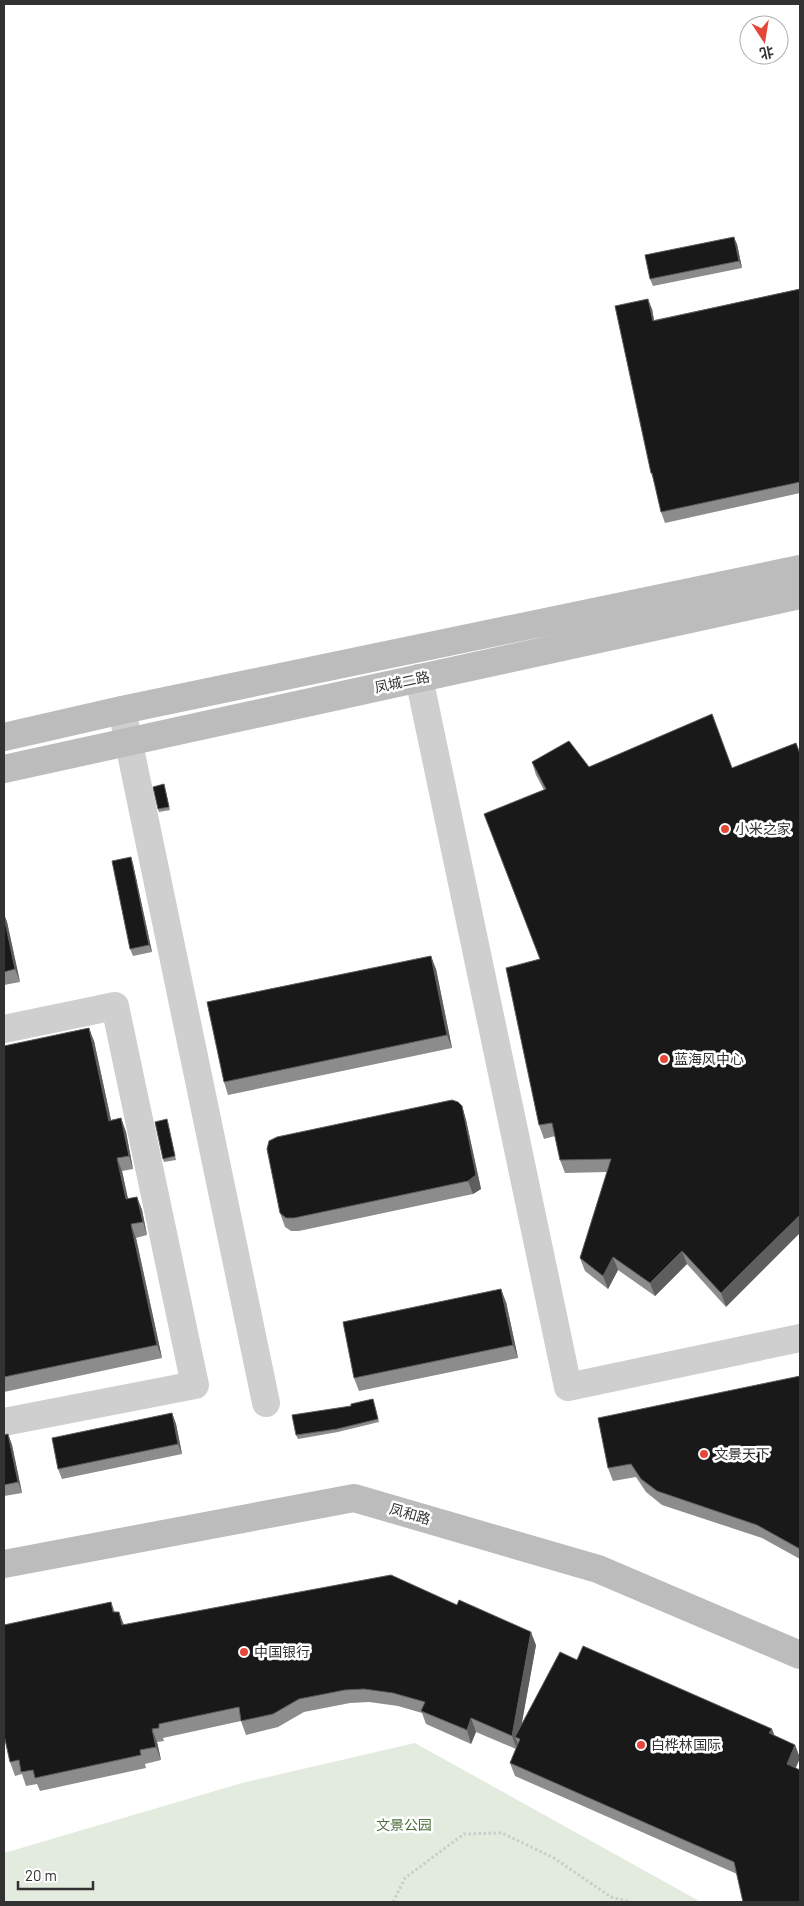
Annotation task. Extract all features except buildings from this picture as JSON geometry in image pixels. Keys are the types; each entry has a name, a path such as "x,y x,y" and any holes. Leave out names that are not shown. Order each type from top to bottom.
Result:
{"main road":[{"path":"4,737 122,710 800,569"},
{"name":"凤城二路","path":"4,769 800,595"},
{"name":"凤和路","path":"4,1564 354,1498 598,1569 800,1655"}],"street":[{"path":"419,678 568,1387 800,1338"},
{"path":"122,710 266,1403"},
{"path":"4,1028 115,1006 195,1385 4,1422"}],"path":[{"path":"394,1902 406,1878 464,1834 502,1833 554,1858 611,1897 630,1902"}],"green space":[{"name":"文景公园","path":"415,1743 701,1902 4,1902 4,1853 242,1783"}],"place":[{"name":"小米之家","path":"725,829"},
{"name":"蓝海风中心","path":"664,1059"},
{"name":"文景天下","path":"704,1454"},
{"name":"中国银行","path":"244,1652"},
{"name":"白桦林国际","path":"641,1745"}]}
